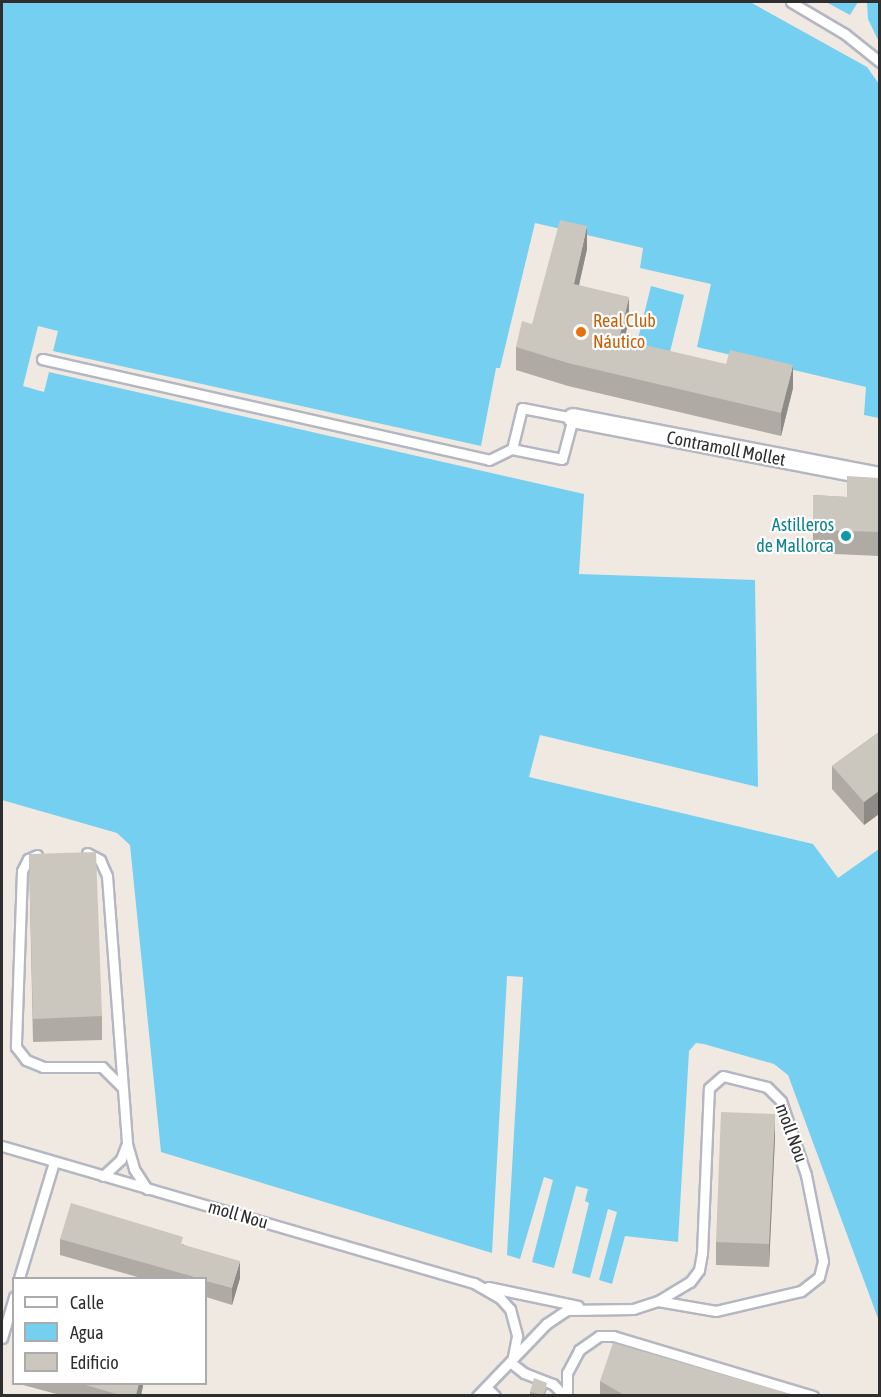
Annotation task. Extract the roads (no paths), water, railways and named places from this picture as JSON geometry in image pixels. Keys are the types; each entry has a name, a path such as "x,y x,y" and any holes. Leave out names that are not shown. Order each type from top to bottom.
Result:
{"street":[{"name":"Contramoll Mollet","path":"573,418 879,477"}],"lane":[{"path":"791,2 845,34 879,62"},
{"path":"42,359 489,460 512,448 562,459 573,418"},
{"name":"Contramoll Mollet","path":"512,448 522,408 573,418"},
{"path":"74,853 93,855 108,876 124,1057 121,1086 127,1144 134,1169 147,1188"},
{"path":"53,854 33,856 22,871 16,1047 26,1060 43,1067 102,1067 121,1086"},
{"name":"moll Nou","path":"2,1146 474,1284 580,1307 633,1309 658,1302 690,1282 701,1262 709,1088 723,1076 767,1087 782,1101 806,1175 823,1261 819,1277 801,1290 716,1311 658,1302"},
{"path":"103,1176 121,1159 127,1144"},
{"path":"19,1277 54,1162"},
{"name":"moll Nou","path":"474,1284 500,1298 514,1317 517,1345 510,1362"},
{"path":"2,1338 12,1304"},
{"name":"moll Nou","path":"510,1362 551,1320 580,1307"},
{"path":"566,1395 567,1373 579,1350 599,1336 613,1336 813,1395"},
{"path":"477,1395 510,1362 524,1373 553,1384 566,1395"},
{"path":"486,1386 495,1395"}],"water":[{"path":"2,2 750,2 867,67 879,84 879,418 864,415 866,387 697,347 711,284 640,268 643,248 535,223 500,368 496,368 481,446 53,351 58,331 38,326 23,386 44,392 49,372 584,494 579,574 755,580 758,787 540,735 529,777 813,844 838,878 879,849 879,1321 788,1075 774,1064 704,1044 696,1043 689,1051 678,1242 625,1236 612,1284 599,1280 617,1212 608,1209 590,1278 572,1273 589,1203 585,1201 588,1189 576,1186 554,1268 532,1262 553,1180 544,1177 520,1259 507,1255 523,977 507,976 492,1253 161,1152 130,845 117,833 2,800"},
{"path":"826,2 858,2 850,15"},
{"path":"867,2 879,2 879,42 868,19"},
{"path":"651,286 684,295 668,360 635,351"}],"place":[{"name":"Real Club Náutico","path":"581,332"},
{"name":"Astilleros de Mallorca","path":"846,536"}]}
